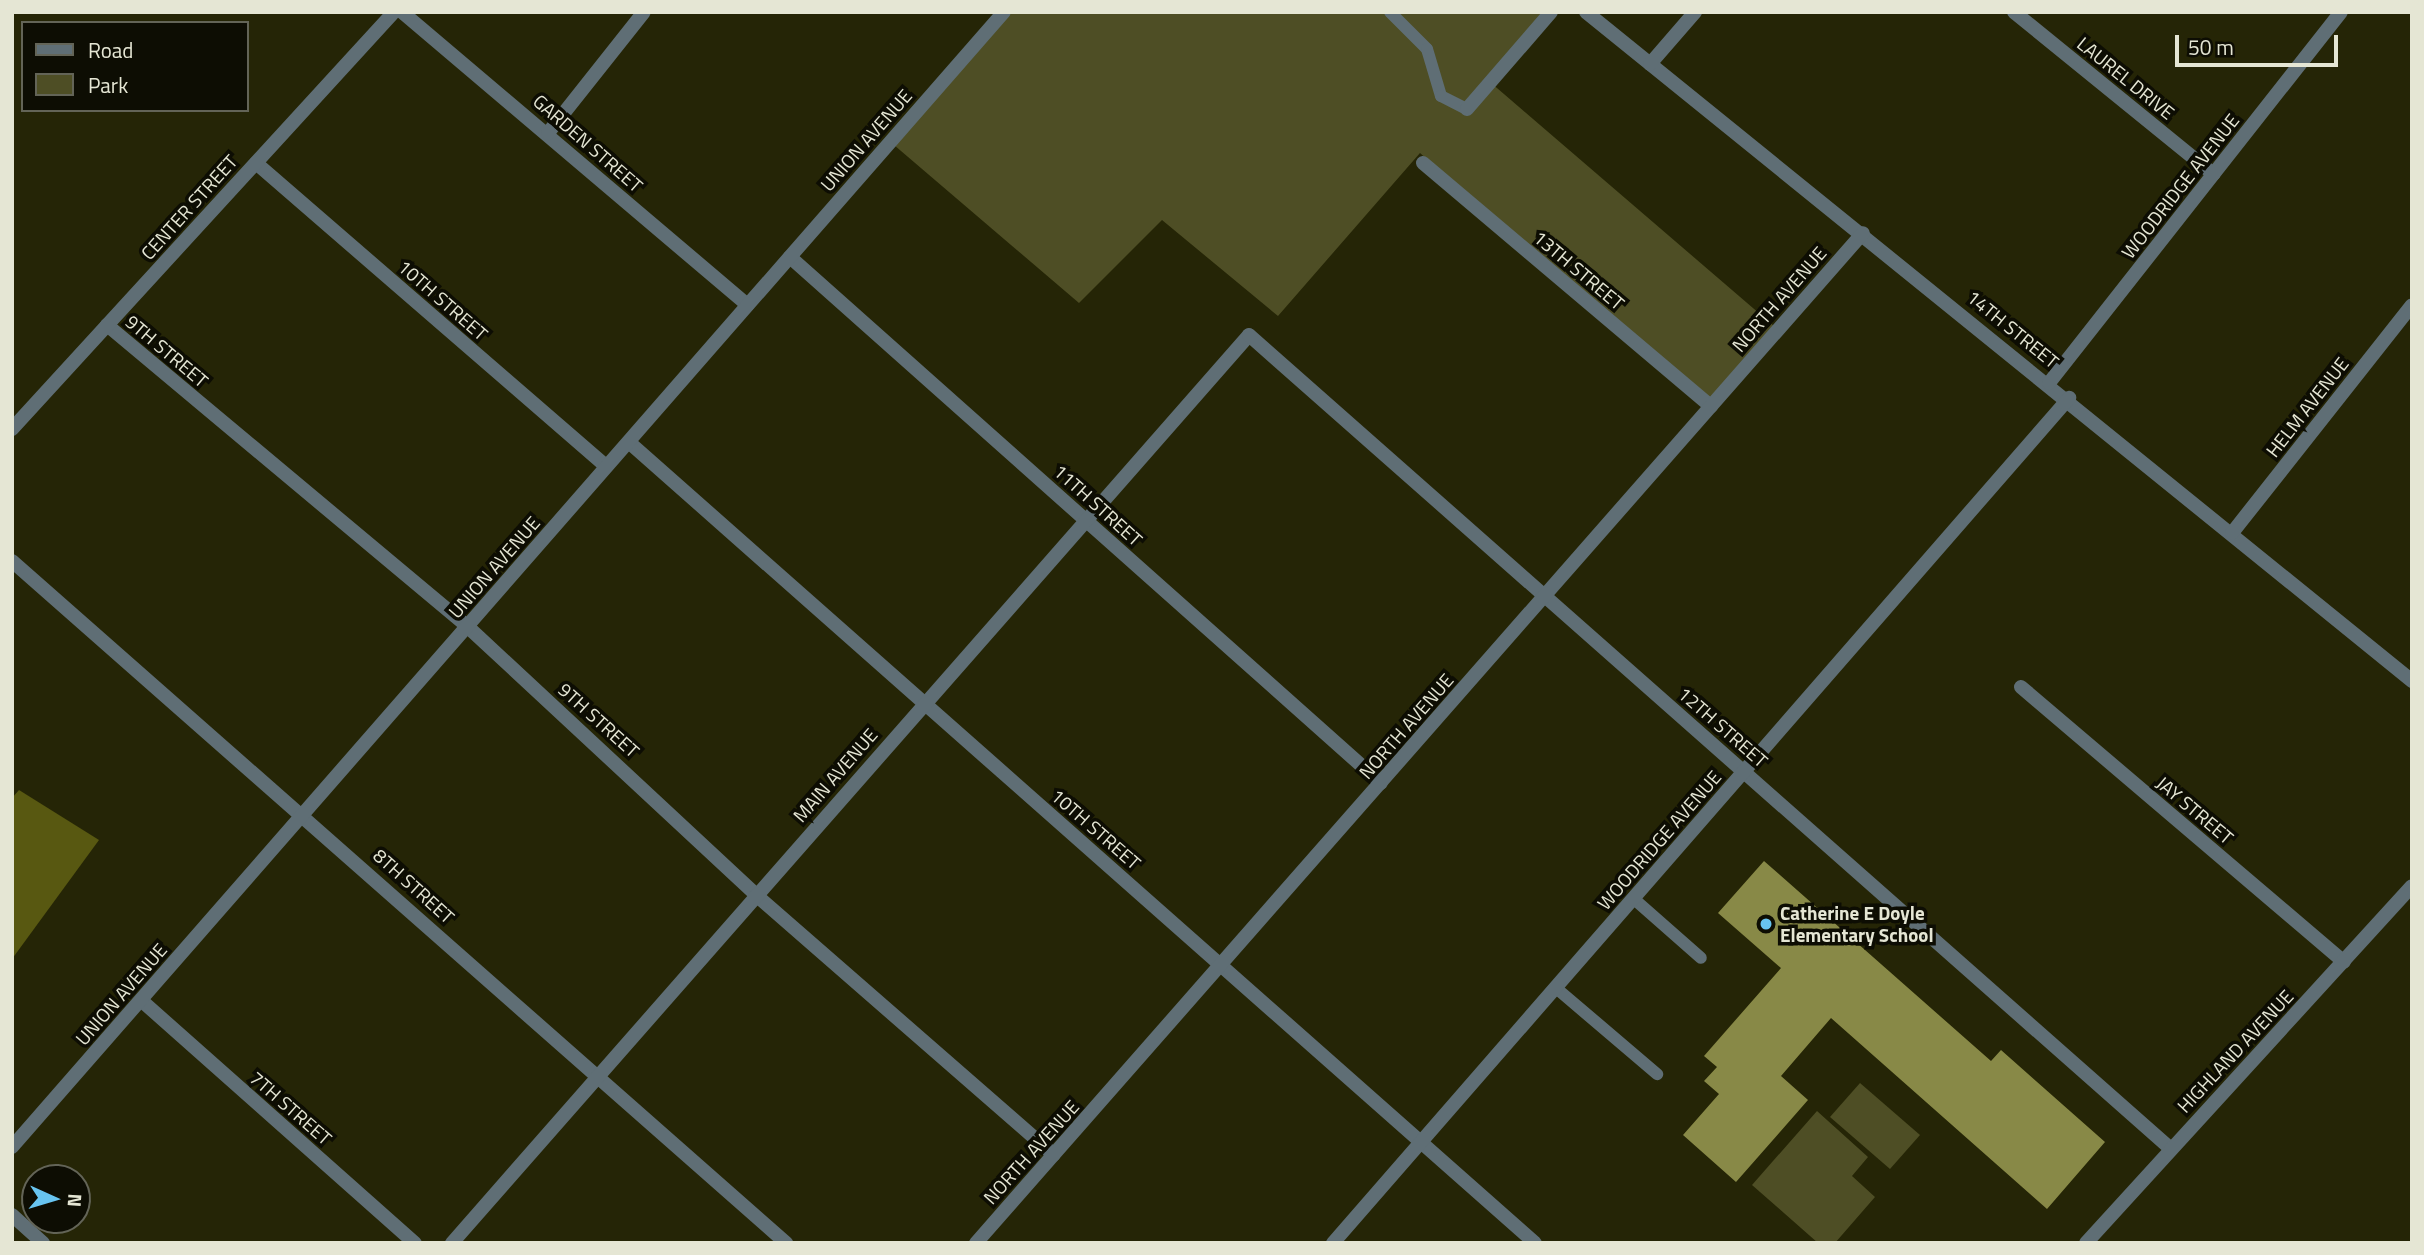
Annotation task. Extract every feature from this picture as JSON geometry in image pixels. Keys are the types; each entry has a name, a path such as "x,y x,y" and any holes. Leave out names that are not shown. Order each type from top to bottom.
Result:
{"street":[{"name":"CENTER STREET","path":"12,429 394,12"},
{"name":"GARDEN STREET","path":"402,12 548,133 747,305"},
{"path":"548,133 644,12"},
{"name":"UNION AVENUE","path":"12,1147 606,466 631,444 747,305 1004,12"},
{"path":"1467,109 1551,12"},
{"name":"14TH STREET","path":"1586,12 2069,398 2412,681"},
{"path":"1650,64 1695,12"},
{"name":"LAUREL DRIVE","path":"2014,12 2213,174"},
{"name":"WOODRIDGE AVENUE","path":"2049,383 2341,12"},
{"name":"10TH STREET","path":"256,163 606,466"},
{"name":"13TH STREET","path":"1423,163 1711,406"},
{"name":"NORTH AVENUE","path":"976,1243 1863,233"},
{"name":"11TH STREET","path":"790,257 1381,783"},
{"name":"HELM AVENUE","path":"2232,533 2412,304"},
{"name":"9TH STREET","path":"107,325 468,627 756,895 1054,1155"},
{"name":"MAIN AVENUE","path":"452,1243 1249,335"},
{"name":"12TH STREET","path":"1249,335 2170,1148"},
{"name":"WOODRIDGE AVENUE","path":"1333,1243 2069,398"},
{"name":"10TH STREET","path":"631,444 1535,1243"},
{"name":"8TH STREET","path":"12,561 304,813 786,1243"},
{"name":"JAY STREET","path":"2021,687 2344,962"},
{"name":"HIGHLAND AVENUE","path":"2086,1243 2412,886"},
{"name":"7TH STREET","path":"142,1001 415,1243"},
{"path":"12,1215 43,1243"}],"lane":[{"path":"1390,12 1427,49 1441,96 1467,109"},
{"path":"1634,899 1701,958"},
{"path":"1556,989 1657,1074"}],"green space":[{"path":"1012,12 1558,12 1490,82 1782,333 1711,414 1420,153 1278,316 1162,220 1079,303 894,145"},
{"path":"1860,1083 1920,1135 1890,1169 1830,1117"},
{"path":"1817,1111 1868,1157 1852,1176 1875,1197 1835,1243 1818,1243 1752,1185"}],"shaded area":[{"path":"19,790 99,840 12,959 12,798"}],"building":[{"path":"1764,861 1991,1061 2001,1050 2105,1142 2047,1209 1831,1018 1781,1076 1808,1100 1736,1182 1683,1135 1719,1094 1704,1081 1717,1067 1704,1056 1781,968 1718,913"}],"place":[{"name":"Catherine E Doyle Elementary School","path":"1766,924"}]}
